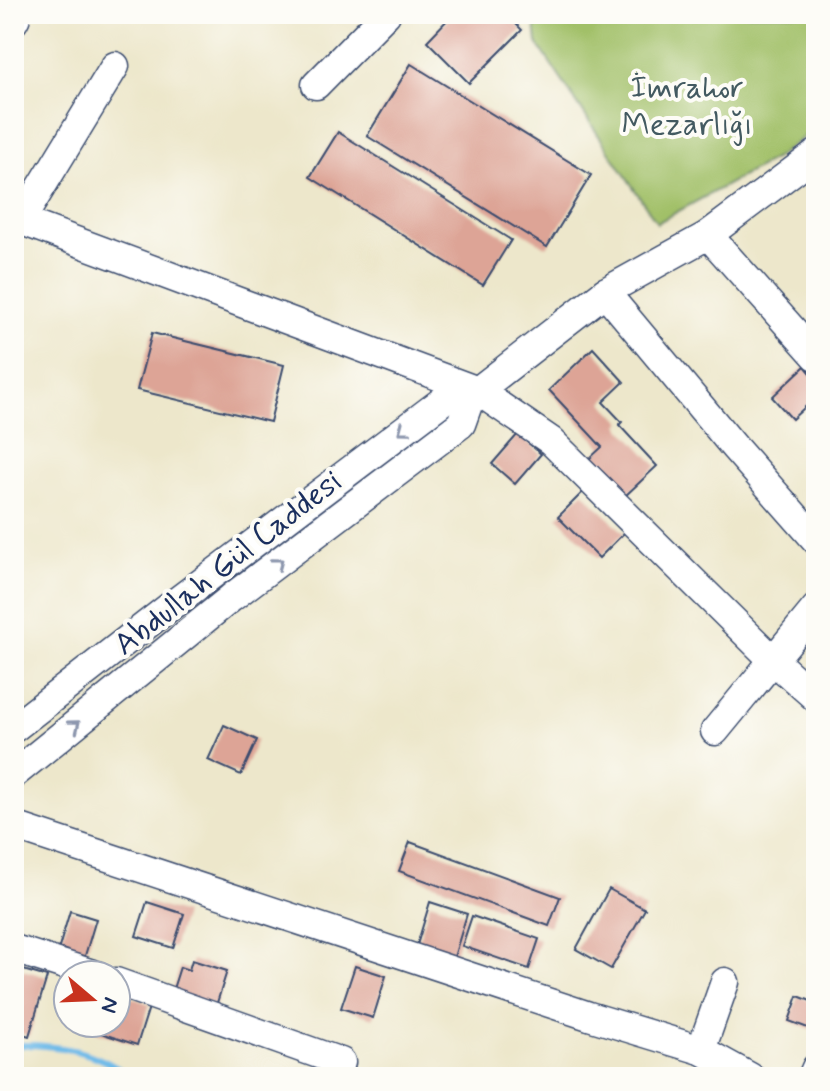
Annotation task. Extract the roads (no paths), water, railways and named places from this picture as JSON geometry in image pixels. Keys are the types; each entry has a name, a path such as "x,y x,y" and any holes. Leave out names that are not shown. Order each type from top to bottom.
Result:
{"street":[{"path":"316,85 386,14"},
{"path":"115,66 17,220 167,274 474,393 551,441 772,659 816,698"},
{"name":"Abdullah Gül Caddesi","path":"14,728 445,399 474,393 605,292 708,235 816,154"},
{"path":"708,235 814,349"},
{"path":"605,292 816,540"},
{"name":"Abdullah Gül Caddesi","path":"14,774 231,598 461,424 474,393"},
{"path":"715,731 816,608"},
{"path":"14,826 701,1050 750,1077"},
{"path":"14,949 52,961"},
{"path":"701,1050 725,982"},
{"path":"132,988 341,1062"},
{"path":"812,1077 816,1068"}],"waterway":[{"path":"14,1045 75,1050 103,1060 130,1077"}],"park label":[{"name":"İmrahor Mezarlığı","path":"687,104"}]}
